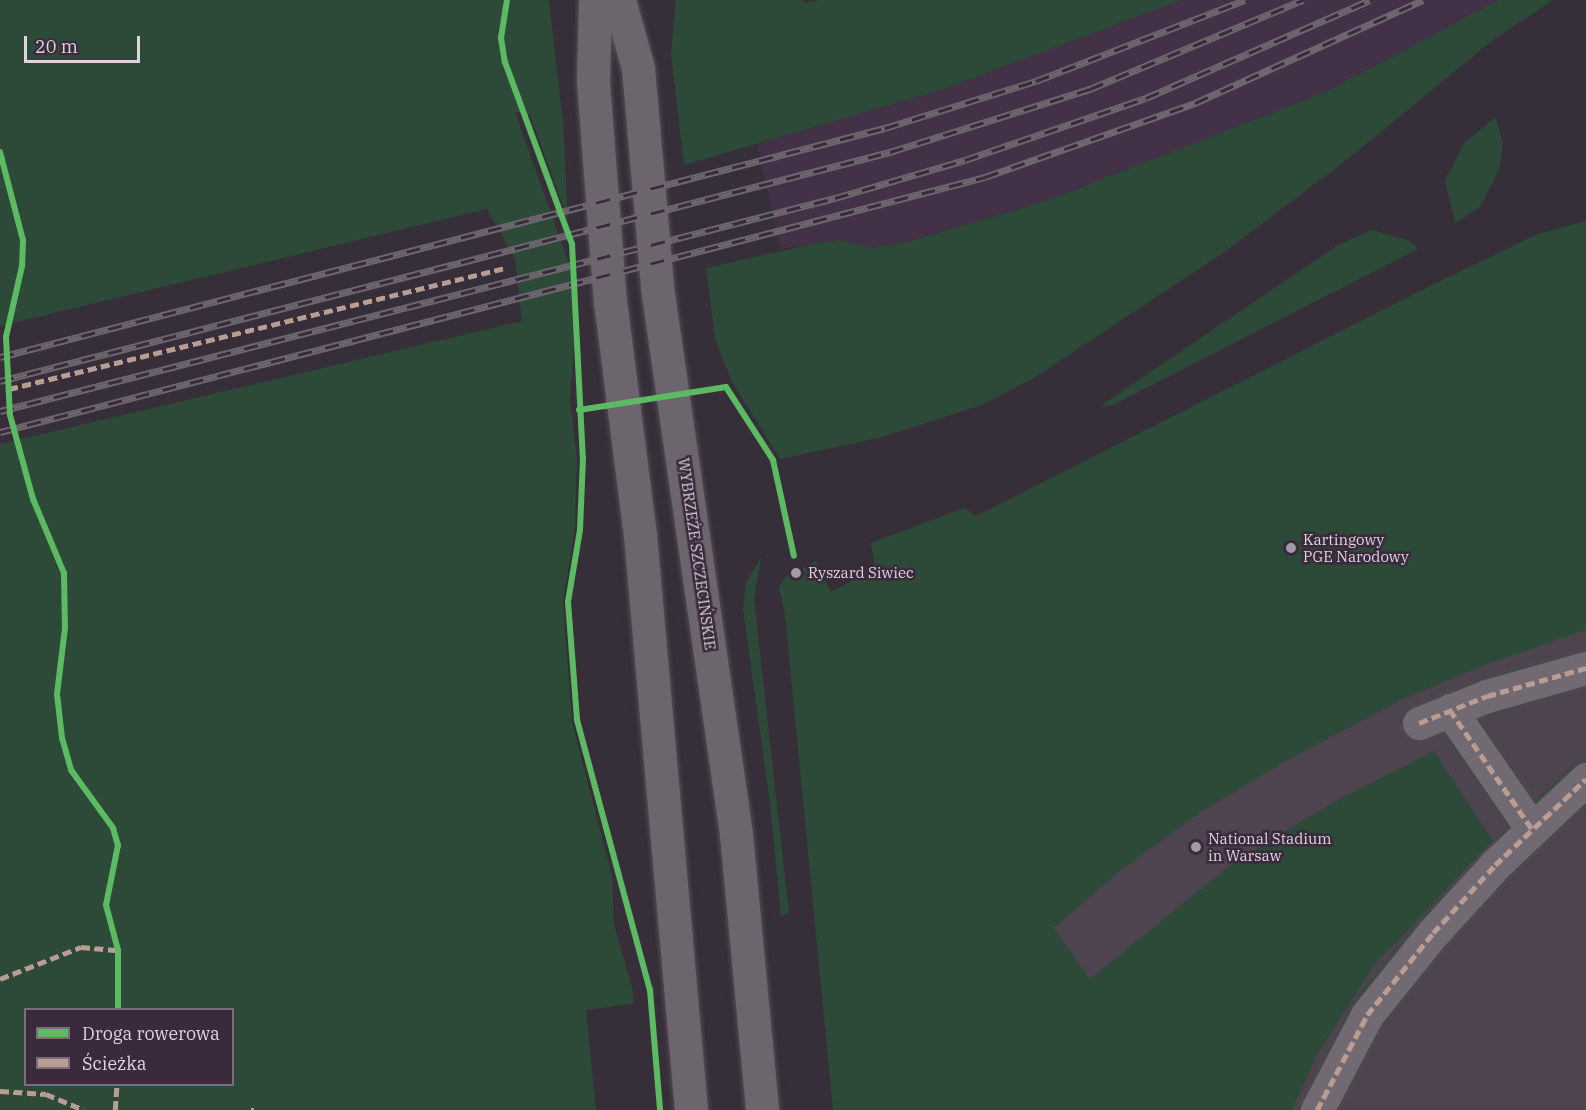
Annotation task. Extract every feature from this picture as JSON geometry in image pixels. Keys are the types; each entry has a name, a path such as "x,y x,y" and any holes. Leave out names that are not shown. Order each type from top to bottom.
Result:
{"main road":[{"path":"595,0 592,82 609,289 640,535 691,1110"},
{"name":"WYBRZEŻE SZCZECIŃSKIE","path":"619,0 638,68 657,288 736,834 762,1110"}],"street":[{"path":"1419,723 1521,685 1586,668"},
{"path":"1450,710 1532,829"},
{"path":"1317,1110 1367,1015 1433,933 1532,829 1586,779"}],"shaded area":[{"path":"1182,0 1499,0 1328,91 1046,201 911,241 874,248 839,240 781,249 757,144 941,90"}],"green space":[{"path":"0,0 549,0 563,122 568,220 530,115 515,112 570,267 574,346 570,401 577,459 575,528 563,601 572,722 612,876 614,924 633,991 633,1004 586,1010 596,1110 0,1110 0,444 522,321 515,259 487,209 0,326"},
{"path":"676,0 804,0 805,3 818,0 1182,0 941,90 684,165 671,54"},
{"path":"1499,0 1553,0 1494,39 1348,159 1223,253 1032,379 982,405 879,438 780,459 731,380 715,339 706,268 822,242 839,240 874,248 911,241 1046,201 1328,91"},
{"path":"1496,117 1503,144 1499,170 1480,207 1455,223 1445,180 1465,142"},
{"name":"National Stadium in Warsaw","path":"1586,221 1586,1110 833,1110 785,615 779,587 786,576 816,561 831,592 875,568 871,543 964,508 976,516 1436,283 1538,234"},
{"path":"1371,230 1408,240 1418,249 1113,405 1100,406 1335,247"},
{"path":"761,558 754,599 789,913 781,916 770,804 743,609 746,582"}],"building":[{"path":"1586,630 1586,650 1482,678 1404,712 1400,721 1407,737 1417,742 1443,733 1508,827 1419,920 1352,1003 1298,1110 1292,1110 1317,1055 1375,964 1493,841 1434,751 1334,802 1233,863 1090,979 1054,928 1121,870 1198,814 1293,757 1401,700 1485,665"},
{"path":"1586,687 1586,761 1573,765 1535,801 1479,719"},
{"path":"1586,805 1586,1110 1338,1110 1383,1025 1447,945 1508,878"}],"railway":[{"path":"0,357 885,128 1036,81 1245,0"},
{"path":"0,381 890,152 1090,89 1303,0"},
{"path":"0,411 835,198 965,160 1146,98 1370,0"},
{"path":"0,432 985,177 1195,103 1423,0"}],"marked path":[{"path":"9,389 505,268"},
{"path":"1419,723 1487,696 1586,668"},
{"path":"1450,710 1532,829"},
{"path":"1317,1110 1367,1015 1433,933 1495,865 1586,779"},
{"path":"0,979 81,947 118,950"},
{"path":"115,1110 117,1086"},
{"path":"0,1091 46,1094 84,1110"}],"cycle path":[{"path":"507,0 501,38 505,62 572,244 583,458 580,530 568,602 577,720 650,990 660,1110"},
{"path":"0,152 23,240 22,266 6,337 10,415 33,499 64,573 65,628 57,694 62,738 71,770 113,828 118,845 106,905 118,950 118,1008"},
{"path":"579,410 726,387 773,460 794,556"}],"place":[{"name":"Kartingowy PGE Narodowy","path":"1291,548"},
{"name":"Ryszard Siwiec","path":"796,573"},
{"name":"National Stadium in Warsaw","path":"1196,847"}]}
